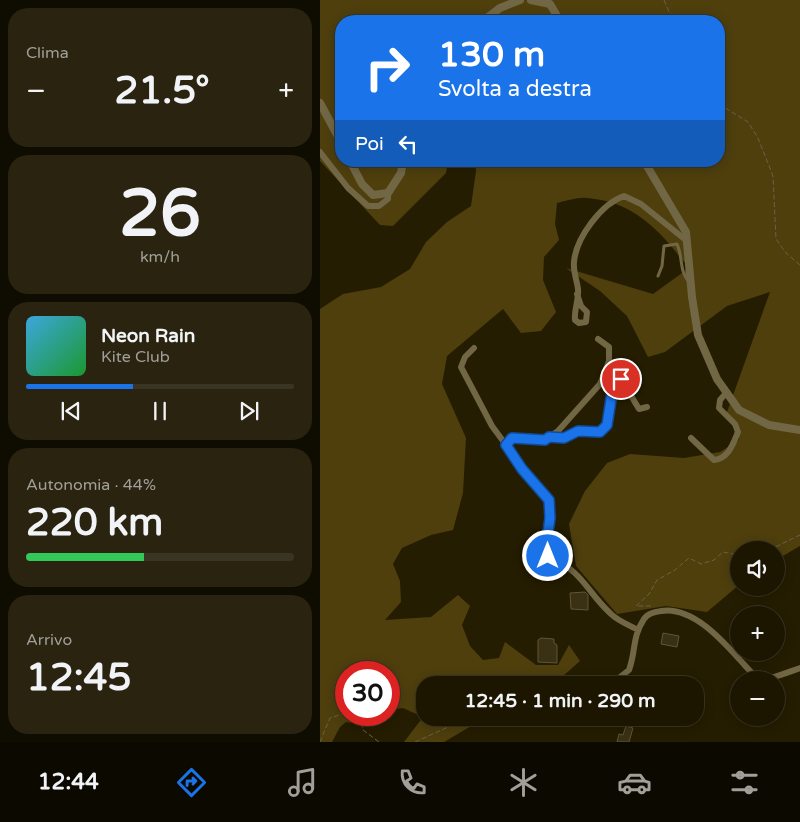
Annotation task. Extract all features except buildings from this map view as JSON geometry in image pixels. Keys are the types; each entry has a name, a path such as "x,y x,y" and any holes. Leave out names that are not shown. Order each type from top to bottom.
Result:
{"street":[{"path":"491,15 500,8 520,0"},
{"path":"531,0 550,4 556,15"},
{"path":"320,103 335,131"},
{"path":"320,152 348,188 368,206 379,206 388,200 388,193 401,173 402,167"},
{"path":"353,167 362,184 372,195 388,193"},
{"path":"648,167 686,232 698,335 717,379 739,410 769,425 800,430"},
{"path":"577,294 574,260 578,245 606,208 618,198 624,196 641,204 687,241"},
{"path":"506,445 512,438 545,440 558,432 600,384 609,361 609,347 598,339"},
{"path":"474,348 464,357 461,367 492,426 522,469 549,500 550,518 546,546 548,556 568,565 583,580 611,615 638,630"},
{"path":"549,437 564,438 578,431 600,432 607,425 614,380 621,379 638,409 647,407"},
{"path":"690,438 714,460 721,459 731,449 738,432 735,424 719,408 720,400 727,392"},
{"path":"621,676 629,670 634,639 647,614 667,610 686,614 724,642 759,678 768,680 776,675 800,668"}],"lane":[{"path":"658,276 662,266 664,246 677,244 682,254 683,275 691,284"}],"path":[{"path":"664,0 670,15"},
{"path":"725,108 748,122 758,138 773,176 776,239 786,253 800,265"},
{"path":"785,542 800,535"},
{"path":"652,613 653,607 636,606 649,594 656,580 675,570 689,558 701,564 714,560 723,552 730,553"},
{"path":"320,742 330,718 335,716"},
{"path":"362,726 363,730 379,742"},
{"path":"415,742 450,726"}],"shaded area":[{"path":"320,0 800,0 800,546 785,555 785,541 730,541 730,593 707,612 666,606 617,614 576,566 569,524 585,491 607,463 630,454 684,458 720,452 739,440 727,412 770,292 727,306 665,352 648,357 627,316 600,291 566,268 653,294 689,268 646,221 620,206 605,201 583,198 557,203 555,224 559,240 544,257 543,280 556,312 541,331 521,333 503,309 447,356 442,384 466,438 463,493 453,530 431,535 402,548 393,564 400,581 401,602 385,620 431,617 458,595 470,606 462,625 470,646 483,660 499,658 505,642 536,665 558,665 569,645 580,661 563,676 416,676 416,714 400,708 400,661 335,661 335,726 341,726 332,742 320,742 320,309 343,294 381,287 410,269 426,242 447,222 471,206 476,167 725,167 725,15 335,15 335,167 447,167 446,173 393,226 380,225 320,161"},
{"path":"416,726 471,726 444,742 404,742"}],"route":[{"path":"548,556 546,546 550,518 549,500 522,469 506,445 512,438 545,440 549,437 558,440 578,431 600,432 607,425 614,380 621,379"}]}
